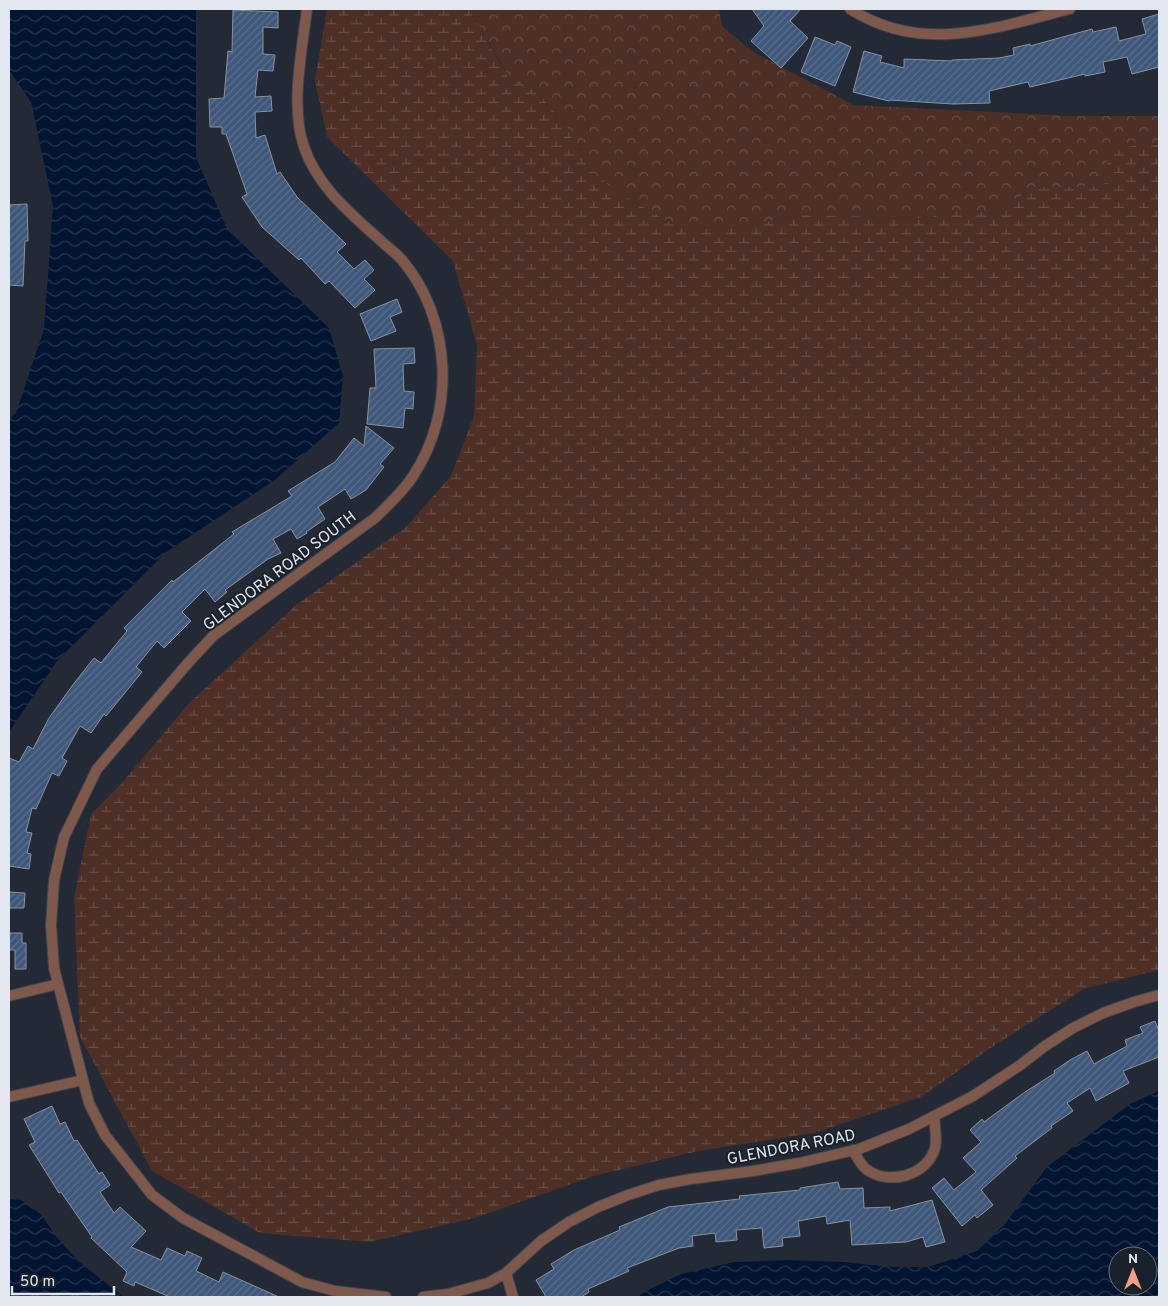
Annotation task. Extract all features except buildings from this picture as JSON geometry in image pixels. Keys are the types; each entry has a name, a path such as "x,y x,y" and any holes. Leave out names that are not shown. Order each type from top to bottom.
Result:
{"street":[{"name":"GLENDORA ROAD SOUTH","path":"307,9 297,97 298,122 304,147 315,173 336,200 402,260 422,288 432,311 439,338 442,366 442,397 435,427 425,456 413,477 393,500 375,518 213,636 97,769 64,837 54,880 51,925 54,968 89,1103 105,1135 152,1195 183,1218 302,1282 335,1291 386,1297"},
{"path":"850,9 869,19 900,30 950,35 983,31 1070,9"},
{"path":"9,996 58,984"},
{"name":"GLENDORA ROAD","path":"506,1273 541,1241 569,1222 598,1207 628,1195 659,1185 691,1179 799,1163 853,1150 909,1129 973,1096 1073,1028 1103,1013 1159,995"},
{"path":"9,1097 83,1080"},
{"path":"853,1150 858,1160 875,1175 886,1178 907,1176 924,1165 935,1148 936,1129 934,1117"},
{"path":"423,1297 448,1294 480,1285 506,1273 513,1297"}],"green space":[{"path":"327,9 469,9 510,83 522,83 535,90 566,125 588,168 613,189 679,228 747,227 795,215 930,218 945,210 971,210 995,215 1001,208 1036,187 1081,187 1111,184 1105,151 1138,145 1159,145 1159,970 1084,989 998,1043 921,1097 814,1133 698,1151 594,1176 475,1218 370,1242 260,1233 152,1171 80,1037 74,898 91,814 121,784 189,703 296,605 406,527 451,476 474,416 477,345 453,261 327,137 315,80"},
{"path":"469,9 719,9 722,26 753,52 854,105 1072,116 1159,116 1159,145 1138,145 1111,184 1081,187 1036,187 1001,208 995,215 971,210 945,210 930,218 795,215 747,227 679,228 613,189 588,168 566,125 535,90 522,83 510,83 505,70"}],"water":[{"path":"9,9 196,9 196,157 227,229 329,328 343,376 339,423 276,479 165,553 57,661 9,732 9,419 16,413 44,329 53,206 31,102 9,70"},
{"path":"1159,1091 1159,1297 637,1297 681,1274 735,1262 788,1260 843,1262 892,1267 928,1267 977,1251 1005,1224 1047,1167 1130,1104"},
{"path":"9,1199 21,1200 41,1214 54,1234 78,1261 124,1297 9,1297"}]}
